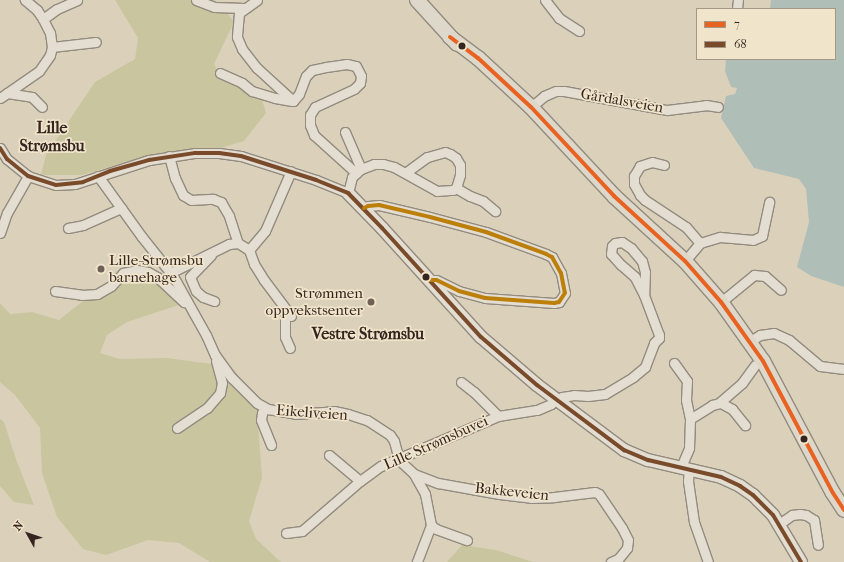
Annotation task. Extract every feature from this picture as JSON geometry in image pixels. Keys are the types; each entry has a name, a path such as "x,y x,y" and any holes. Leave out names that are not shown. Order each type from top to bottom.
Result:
{"main road":[{"path":"417,0 450,37 531,107 614,196 685,262 720,302 750,341 777,385 833,493 844,510"},
{"path":"348,193 364,208 428,280 495,350 537,385 558,399 624,450 648,460 721,477 740,486 763,504 779,524 801,560"},
{"path":"833,493 844,521"}],"street":[{"path":"4,95 43,66 52,47 50,33 43,19 37,10 25,0"},
{"path":"43,19 57,9 77,0"},
{"path":"196,0 214,7 244,8"},
{"path":"257,0 239,13 236,32 242,49 257,68 293,101"},
{"path":"545,0 559,18 579,31"},
{"path":"52,47 96,42"},
{"path":"293,101 299,94 306,76 312,70 347,64 356,66 361,76 360,83 354,89 316,107 310,115 310,120 314,135 358,171"},
{"path":"220,73 242,83 252,91 275,98 293,101"},
{"name":"Gårdalsveien","path":"531,107 544,96 556,91 564,91 666,110 706,105 718,107"},
{"path":"4,95 32,97 42,107"},
{"path":"345,132 358,171"},
{"path":"0,148 7,159 28,176 56,184 75,184 149,160 195,153 218,153 241,156 291,171 348,193 349,182 358,171 374,164 383,164 406,172 422,184 437,191 447,192 456,188 460,175 460,165 450,154 435,153 406,172"},
{"path":"170,156 175,178 183,195 191,200 213,199 221,202 229,216 238,243 249,250 254,264 285,313 285,337 290,348"},
{"path":"664,165 652,162 640,166 634,176 636,191 645,200 686,227 700,243"},
{"path":"249,250 265,230 291,171"},
{"path":"0,233 7,213 28,176"},
{"name":"Eikeliveien","path":"98,176 170,273 206,334 215,356 239,386 265,408 295,414 334,411 367,420 390,435 394,441 398,457"},
{"path":"456,188 483,201 495,211"},
{"path":"685,262 700,243 720,237 753,240 762,236 769,202"},
{"path":"364,208 379,205 430,217 486,232 546,254 552,257 561,273 566,293 559,302 554,303 485,298 459,291 436,280 428,280"},
{"path":"68,228 83,225 121,208"},
{"name":"Lille Strømsbuvei","path":"286,533 302,531 360,481 381,466 398,457 498,416 537,410 562,397 574,394 588,396 604,394 633,377 645,367 659,335 644,295 635,277 613,257 611,250 615,243 622,242 631,248 642,261 645,272 644,295"},
{"path":"170,273 221,247 238,243"},
{"path":"214,300 203,296 196,291 190,277 205,259 221,247"},
{"name":"Eikeliveien","path":"55,291 82,295 97,294 111,286 123,273 137,270 148,272 158,277 184,302 187,303"},
{"path":"720,302 754,275 765,276 781,290"},
{"path":"278,301 291,316"},
{"path":"750,341 760,335 774,333 781,335 820,366 844,369"},
{"path":"177,428 207,408 220,393 222,383 215,356"},
{"path":"674,363 686,381 686,400 690,419 689,448 685,468 694,522 708,562"},
{"path":"690,419 719,403 742,383 755,365"},
{"path":"461,382 474,392 498,416"},
{"path":"719,403 732,409 745,425"},
{"path":"265,408 262,413 262,420 271,445"},
{"path":"329,455 360,481"},
{"name":"Bakkeveien","path":"398,457 399,460 414,474 425,494 431,525"},
{"name":"Bakkeveien","path":"414,474 438,483 505,495 539,497 595,492 599,494 622,528 628,540 626,548 618,559 611,562"},
{"path":"779,524 792,516 806,514 814,520 818,545"},
{"path":"417,562 431,525 436,529 467,540"}],"shaded area":[{"path":"115,0 214,0 222,7 234,22 214,64 219,74 260,93 266,113 244,141 213,150 170,152 126,162 82,175 41,175 46,155 95,82 135,59 138,38"},
{"path":"771,0 844,0 844,287 811,276 797,267 809,222 806,189 799,179 754,168 721,118 726,96 735,94 737,88 731,87 725,71 726,60 836,60 836,8 770,8"},
{"path":"145,266 177,284 188,302 127,322 107,335 100,353 120,359 167,358 212,364 220,354 255,395 262,478 249,521 256,539 281,562 210,562 179,543 148,540 106,555 83,549 57,517 42,473 40,428 15,395 0,382 0,303 10,314 32,312 59,320 116,275"},
{"path":"0,419 4,422 17,462 34,505 14,502 0,486"},
{"path":"462,545 496,550 533,562 447,562"}],"transit line":[{"name":"7","path":"450,37 478,58 531,107 614,196 685,261 721,302 763,361 833,493 844,510"},
{"name":"68","path":"0,148 7,159 28,176 56,185 83,182 110,171 149,160 195,153 219,153 241,156 316,180 348,193 382,228 481,337 537,385 624,450 648,460 721,477 740,486 753,495 773,515 801,562"},
{"path":"364,208 379,205 430,217 486,232 546,254 552,257 561,273 565,293 559,302 554,303 485,298 459,291 436,280 430,280"}],"place":[{"name":"Lille-Strømsbu barnehage","path":"101,269"},
{"name":"Strømmen oppvekstsenter","path":"371,302"}],"district":[{"name":"Lille Strømsbu","path":"52,137"},
{"name":"Vestre Strømsbu","path":"368,334"}]}
